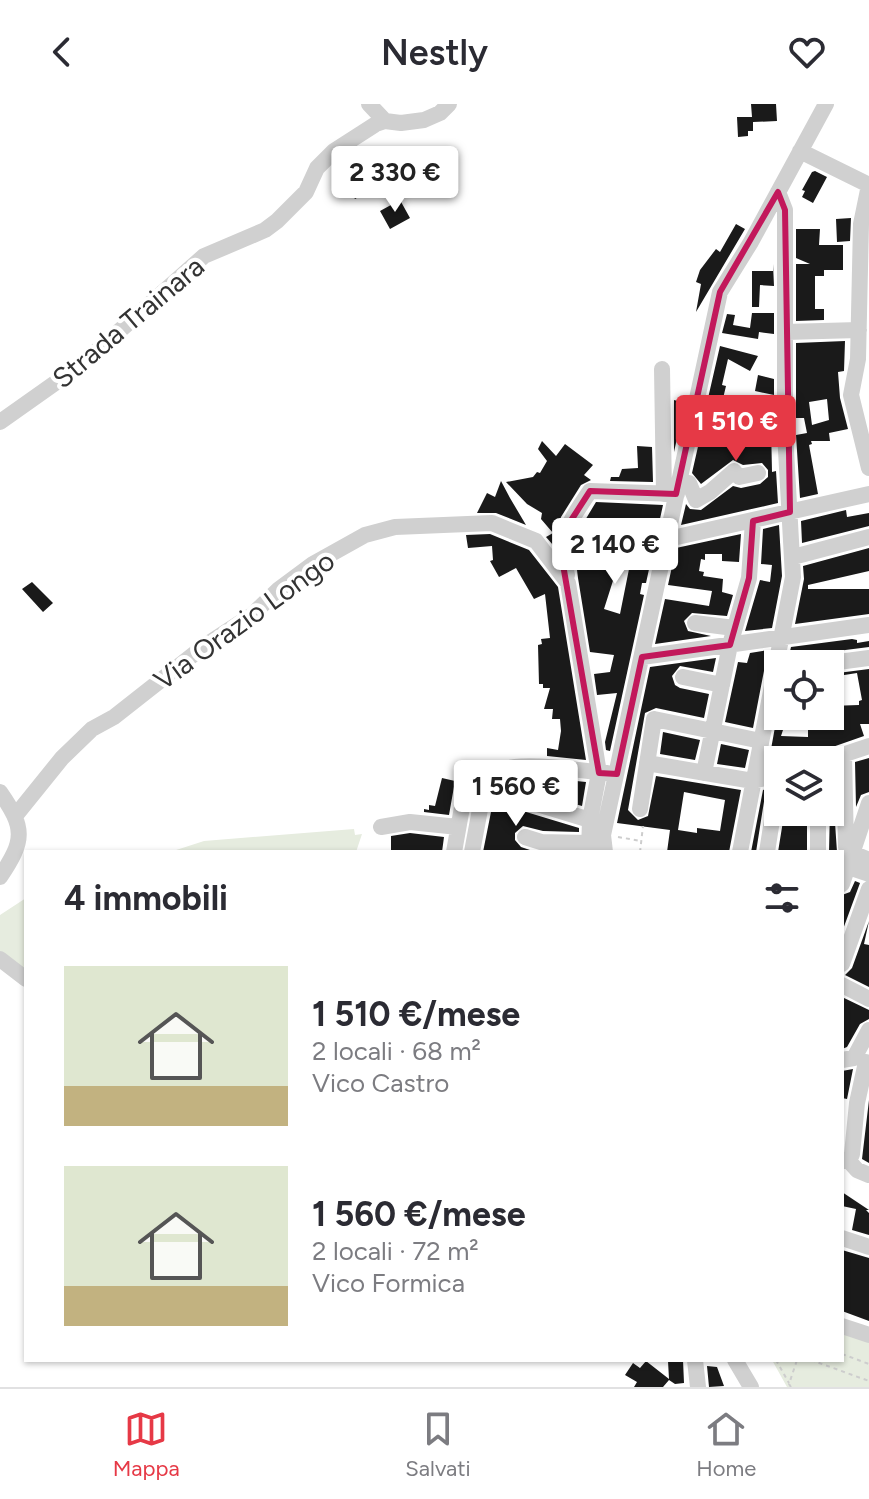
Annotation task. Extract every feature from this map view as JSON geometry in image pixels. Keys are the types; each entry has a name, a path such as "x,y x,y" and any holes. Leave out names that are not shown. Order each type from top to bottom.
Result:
{"street":[{"path":"369,104 385,121"},
{"name":"Strada Trainara","path":"0,422 82,364 204,256 265,230 277,221 306,192 323,159 385,121 401,123 424,120 440,113 449,104"},
{"path":"605,850 603,835 668,539 673,492 720,292 826,104"},
{"path":"800,151 869,185 861,224 864,260 858,359 851,385 869,465"},
{"path":"778,192 785,210 787,467 793,557 793,577 780,650"},
{"path":"785,332 859,330"},
{"path":"662,369 673,492"},
{"path":"851,385 869,381"},
{"path":"693,415 721,423"},
{"path":"568,583 561,553 570,522 590,491 673,492 689,483 696,500 734,471 739,477 787,467"},
{"path":"668,539 869,494"},
{"path":"704,773 730,645 749,578 753,521"},
{"name":"Via Orazio Longo","path":"16,815 62,758 92,729 114,717 203,647 252,615 278,590 313,564 365,535 395,527 492,523 536,541 568,583 595,747 586,846"},
{"path":"793,557 869,537"},
{"path":"695,623 734,628"},
{"path":"642,657 869,625"},
{"path":"844,661 869,658"},
{"path":"683,677 722,685"},
{"path":"640,809 650,764 654,719 761,741"},
{"path":"740,850 764,727"},
{"path":"844,754 869,746"},
{"path":"650,764 753,781 764,778"},
{"path":"454,850 466,785 483,781 501,767 617,774"},
{"path":"483,781 587,819"},
{"path":"472,850 483,781"},
{"path":"0,792 16,815 19,844 0,877"},
{"path":"848,860 869,803"},
{"path":"381,827 410,822 458,827"},
{"path":"767,850 771,826"},
{"path":"818,826 818,850"},
{"path":"844,826 848,860 869,874"},
{"path":"525,837 541,842 586,846"},
{"path":"848,860 869,860"},
{"path":"869,889 847,937 869,941"},
{"path":"0,959 24,977"},
{"path":"844,986 869,999"},
{"path":"869,1030 858,1061 857,1103 863,1121 846,1161 869,1175"},
{"path":"844,1239 869,1247"},
{"path":"844,1327 869,1335"},
{"path":"695,1362 698,1387"},
{"path":"736,1362 751,1387"}],"path":[{"path":"640,850 643,826"},
{"path":"612,836 641,841"},
{"path":"844,1355 869,1364"},
{"path":"777,1362 790,1385"},
{"path":"790,1385 796,1362"},
{"path":"817,1362 869,1381"}],"highlighted area":[{"path":"778,192 785,210 790,512 753,521 749,578 730,645 642,657 617,774 599,773 561,553 570,522 590,491 676,494 720,292"}],"shaded area":[{"path":"354,829 355,835 362,834 357,850 176,850 204,841"},
{"path":"24,899 24,969 0,951 0,915"},
{"path":"844,1333 869,1342 869,1387 787,1387 773,1362 844,1362"}],"building":[{"path":"751,104 776,104 777,121 753,122 753,131 748,131 748,136 738,137 737,117 752,117"},
{"path":"372,170 380,185 355,199 346,184"},
{"path":"815,171 827,177 813,203 802,197 805,191 802,190"},
{"path":"400,200 410,218 390,229 380,211"},
{"path":"851,218 850,241 837,242 836,219"},
{"path":"736,224 745,229 696,312 701,284 696,282 700,270 716,249 720,252"},
{"path":"796,229 820,229 819,245 843,245 843,270 824,270 824,276 815,276 815,309 824,309 824,320 796,321 796,264 810,264 796,258"},
{"path":"773,264 774,286 760,285 759,307 752,307 752,271 773,271"},
{"path":"752,313 774,313 774,334 759,332 758,339 722,333 727,314 735,315 733,325 750,328"},
{"path":"845,341 844,371 838,372 840,398 848,429 829,433 830,441 811,441 809,445 818,494 800,498 796,435 807,433 804,418 796,418 796,343","holes":["827,399 829,420 812,425 809,402"]},
{"path":"720,346 758,356 750,371 728,359 720,411 706,407"},
{"path":"758,375 774,379 774,395 755,391"},
{"path":"738,395 745,399 740,407 761,419 764,407 774,409 774,426 771,425 772,472 776,471 778,503 681,525 686,504 690,509 701,510 733,486 741,488 760,484 768,477 768,470 762,463 743,465 733,460 701,484 692,473 702,429 714,433 714,437 716,433 728,431 732,421 727,414"},
{"path":"685,397 674,452 674,400 681,402"},
{"path":"542,441 556,456 565,444 593,465 584,475 591,480 581,485 561,517 553,545 546,537 553,533 541,519 542,513 527,504 506,482 540,473 547,461 538,449"},
{"path":"637,446 652,447 653,482 610,481 611,477 619,477 622,469 638,468"},
{"path":"501,481 526,525 496,513 477,513 487,493 495,497"},
{"path":"596,502 663,505 646,583 642,583 640,594 644,595 610,751 606,750 605,742 617,693 597,695 594,674 610,672 614,655 590,652 577,570 585,568 577,548 575,550 581,527","holes":["588,522 636,522 631,541","624,546 633,549 620,614 604,609"]},
{"path":"846,510 847,517 869,513 869,526 802,543 801,521"},
{"path":"779,525 782,576 772,628 745,631 760,580 770,582 772,565 761,564 763,529"},
{"path":"490,534 529,550 558,587 586,760 547,756 547,748 558,750 561,731 560,719 552,719 553,709 544,709 550,688 539,684 538,645 542,644 541,639 550,638 545,594 534,599 516,568 499,577 490,561 493,560 492,546 468,548 466,535"},
{"path":"741,534 739,562 722,561 722,554 705,554 705,560 701,559 699,571 704,572 703,576 723,579 722,592 733,595 727,616 692,613 684,621 688,631 711,636 655,644 665,599 709,606 712,591 668,585 676,548"},
{"path":"869,548 869,571 808,585 808,589 869,589 869,614 795,624 804,579 803,566"},
{"path":"32,582 53,603 43,612 22,589"},
{"path":"852,639 857,643 869,641 869,647 844,650 790,650 791,647"},
{"path":"764,651 764,671 753,728 725,722 738,662 747,663 750,653"},
{"path":"716,658 713,672 680,666 672,676 675,685 680,688 709,694 704,718 656,708 645,713 628,810 638,820 648,816 656,776 741,790 729,850 667,850 670,830 617,823 650,667","holes":["684,792 725,800 720,831 697,828 697,833 678,830"]},
{"path":"869,669 869,724 860,724 864,736 835,746 772,746 774,730 783,730 781,736 808,737 808,730 844,730 844,706 859,705 862,700 857,673 844,675 844,672"},
{"path":"663,732 700,740 695,760 660,754"},
{"path":"721,744 749,750 745,768 717,764"},
{"path":"869,758 869,792 861,795 856,807 855,762"},
{"path":"442,778 455,781 449,815 424,812 424,809 429,810 429,805 435,806"},
{"path":"547,778 586,782 582,806 558,799 559,792 545,789"},
{"path":"763,790 764,790 756,850 751,850"},
{"path":"493,802 579,828 579,832 543,831 523,826 515,833 515,840 521,847 530,850 483,850"},
{"path":"782,826 807,826 807,850 778,850"},
{"path":"830,826 835,826 837,850 829,850"},
{"path":"410,833 444,837 442,850 391,850 391,836"},
{"path":"855,881 860,883 844,927 844,894 850,892"},
{"path":"869,921 864,944 869,945 869,987 845,975 852,968"},
{"path":"844,998 869,1010 869,1019 860,1024 844,1048"},
{"path":"853,1069 847,1099 844,1098 844,1071"},
{"path":"869,1100 869,1163 862,1159"},
{"path":"844,1193 869,1210 866,1210 869,1213 869,1235 852,1230 856,1209 844,1206"},
{"path":"844,1251 869,1258 869,1321 844,1312"},
{"path":"647,1362 669,1379 668,1362 683,1362 684,1383 675,1384 669,1380 663,1387 634,1387 637,1382 625,1375 633,1363 640,1368"},
{"path":"707,1366 717,1367 724,1386 709,1387"}]}
